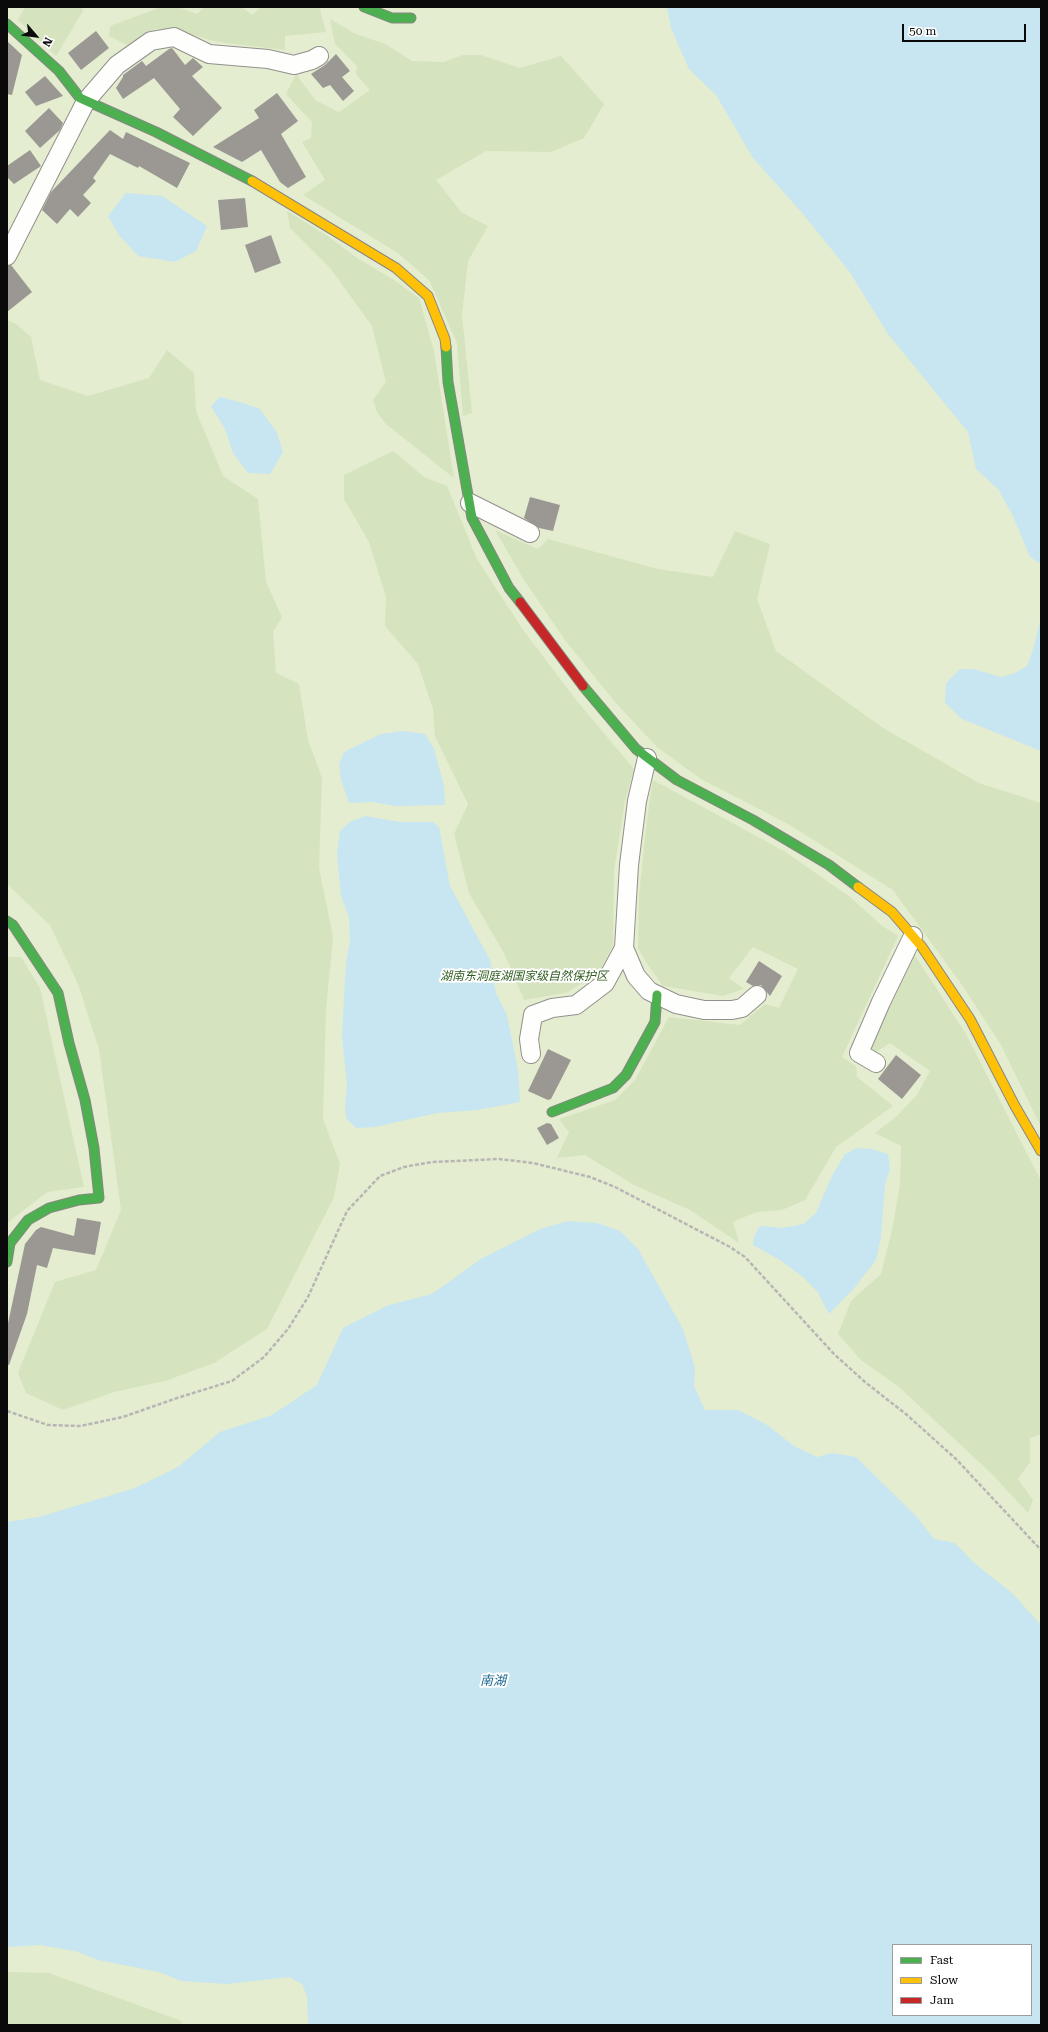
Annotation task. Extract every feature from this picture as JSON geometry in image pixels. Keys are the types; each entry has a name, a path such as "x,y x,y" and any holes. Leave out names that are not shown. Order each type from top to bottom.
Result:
{"street":[{"path":"364,7 392,18 412,18"},
{"path":"7,24 59,72 58,71 80,98 156,132 255,182 396,268 428,296 445,339 448,382 472,518 509,588 571,671 636,749 677,780 753,820 829,865 892,912 913,936 970,1019 1014,1106 1041,1151"},
{"path":"7,256 86,101 116,65 151,41 174,37 209,54 268,59 294,65 312,60 319,56"},
{"path":"470,503 530,533"},
{"path":"531,1054 529,1039 533,1015 552,1008 576,1005 605,983 624,948 629,865 637,802 647,758"},
{"path":"7,921 13,925 58,993 69,1043 85,1100 94,1148 99,1198 79,1200 49,1208 28,1220 10,1243 7,1262"},
{"path":"876,1063 859,1053 881,1002 913,936"},
{"path":"624,948 636,976 649,991 676,1004 704,1010 742,1008 757,995"},
{"path":"552,1112 613,1088 626,1075 655,1022 657,995"}],"path":[{"path":"7,1411 48,1425 80,1426 123,1417 232,1381 264,1356 288,1329 308,1297 347,1211 380,1176 404,1167 432,1162 499,1159 533,1163 590,1177 615,1187 730,1247 745,1257 834,1354 864,1382 907,1415 956,1459 1041,1550"}],"green space":[{"name":"湖南东洞庭湖国家级自然保护区","path":"7,7 1041,7 1041,2025 7,2025"},
{"path":"25,7 82,7 83,11 56,56 18,20"},
{"path":"161,7 178,7 197,14 204,7 241,7 253,15 260,7 317,7 320,9 326,32 285,36 285,50 218,42 182,32 156,29 127,45 109,36 110,26"},
{"path":"330,19 356,34 385,44 412,61 444,62 463,55 481,55 520,68 561,56 604,104 584,138 551,152 486,151 436,180 461,212 488,226 468,261 462,315 472,413 463,416 457,343 429,280 398,253 303,195 325,180 302,142 311,138 312,122 286,94 296,74 315,100 339,112 370,90 356,74 357,66 335,44"},
{"path":"287,211 329,237 357,258 394,280 419,298 434,351 454,478 386,424 377,412 373,400 386,382 372,326 331,269 290,228"},
{"path":"7,320 16,324 31,337 40,380 88,396 149,378 167,350 194,373 196,411 223,476 258,499 266,582 282,617 273,632 276,673 299,684 308,740 322,778 319,868 333,937 326,1010 323,1119 340,1164 334,1197 267,1329 214,1363 165,1381 114,1392 63,1410 26,1393 18,1373 55,1282 96,1270 121,1210 99,1049 78,984 50,925 7,884"},
{"path":"393,451 424,477 447,486 477,559 523,630 577,701 634,769 625,801 614,871 613,945 598,973 566,993 524,1000 505,955 469,893 454,834 468,804 435,736 433,709 418,664 385,626 386,597 369,542 344,499 344,475"},
{"path":"495,530 538,549 548,539 658,569 713,577 735,531 770,544 757,599 776,651 883,728 979,783 1041,803 1041,1127 1001,1045 962,985 893,890 788,824 701,779 657,747 615,702 565,640 524,580"},
{"path":"653,780 784,851 850,897 881,925 898,936 842,1057 856,1066 857,1077 893,1106 836,1147 805,1200 782,1210 756,1212 733,1222 739,1243 690,1210 634,1185 585,1155 557,1158 569,1132 559,1119 615,1100 635,1080 669,1017 740,1025 765,1004 779,1008 798,969 753,947 729,978 744,989 723,996 663,986 638,948 639,895 647,819"},
{"path":"914,954 966,1034 1041,1181 1041,1434 1030,1438 1030,1462 1018,1479 1033,1500 1028,1513 992,1474 899,1387 861,1360 838,1334 851,1301 881,1274 892,1230 900,1184 901,1146 875,1133 897,1116 917,1095 930,1071 890,1043 876,1052 869,1049"},
{"path":"7,957 21,957 40,988 84,1187 47,1192 7,1223"},
{"path":"7,1972 49,1973 182,2021 181,2025 7,2025"}],"water":[{"path":"667,7 1041,7 1041,564 1030,557 1013,516 998,489 976,469 968,432 888,334 849,271 803,214 753,158 716,95 689,69 671,28"},
{"path":"126,193 162,196 207,226 196,251 175,262 138,256 119,235 108,216"},
{"path":"220,397 260,409 277,433 283,452 270,474 248,473 233,453 225,429 211,406"},
{"path":"1041,618 1041,751 962,719 945,703 946,683 960,669 973,669 1001,677 1015,673 1027,666"},
{"path":"403,731 425,734 434,749 444,786 445,805 395,806 372,802 349,803 341,780 339,764 344,752 381,734"},
{"path":"365,816 400,822 433,822 439,827 450,886 490,960 496,993 507,1015 518,1070 520,1102 478,1110 437,1113 375,1127 356,1128 346,1118 345,1107 347,1086 342,1036 346,963 350,941 349,917 341,896 337,854 340,831 350,822"},
{"path":"857,1148 872,1149 888,1154 890,1170 885,1184 881,1237 876,1260 855,1287 829,1314 817,1291 803,1277 780,1260 753,1245 754,1236 760,1226 783,1228 804,1224 816,1213 832,1176 845,1154"},
{"name":"南湖","path":"568,1221 597,1223 620,1231 638,1249 683,1329 695,1368 694,1386 705,1410 738,1410 767,1425 794,1446 817,1457 832,1453 856,1457 917,1517 934,1539 955,1543 974,1563 1012,1593 1041,1625 1041,2025 310,2025 308,2022 307,1996 302,1984 289,1977 227,1984 181,1981 159,1972 98,1960 75,1951 40,1945 7,1947 7,1522 39,1517 135,1488 178,1467 220,1432 272,1415 317,1385 343,1328 389,1305 432,1294 481,1259 540,1229"}],"building":[{"path":"96,31 109,48 81,70 68,53"},
{"path":"7,41 22,55 12,95 7,94"},
{"path":"172,48 185,65 193,58 203,67 192,76 222,108 193,136 173,117 180,109 154,78 123,99 116,88 123,75 142,61 146,66"},
{"path":"336,54 350,71 342,77 354,91 343,101 330,85 323,88 311,74 325,65"},
{"path":"45,76 63,96 36,106 25,92"},
{"path":"277,93 298,121 281,134 306,177 288,188 280,182 261,150 242,162 213,147 259,118 254,110"},
{"path":"49,108 63,123 60,130 40,148 25,131"},
{"path":"110,130 123,139 126,132 190,163 177,188 139,166 138,168 110,154 93,178 96,181 83,195 91,203 78,217 70,209 57,224 42,210 51,192"},
{"path":"30,150 41,166 14,184 7,177 7,166"},
{"path":"245,198 248,227 221,230 218,200"},
{"path":"271,235 281,263 255,273 245,245"},
{"path":"11,265 32,292 7,312 7,266"},
{"path":"530,497 560,505 553,531 539,528 524,518"},
{"path":"759,961 782,976 770,996 761,985 753,986 746,982"},
{"path":"548,1049 571,1060 551,1099 548,1100 528,1091"},
{"path":"896,1055 921,1075 902,1099 878,1079"},
{"path":"547,1123 551,1124 559,1138 547,1145 537,1128"},
{"path":"77,1218 101,1222 95,1255 53,1248 47,1268 37,1265 27,1314 9,1365 7,1365 7,1328 25,1244 36,1230 41,1227 74,1236"}],"traffic: fast":[{"path":"364,7 392,18 411,18"},
{"path":"7,24 59,71 80,98 156,132 252,181"},
{"path":"446,347 448,382 472,518 509,588 520,602"},
{"path":"583,686 636,749 677,780 753,820 829,865 858,887"},
{"path":"7,921 13,925 58,993 69,1043 85,1100 94,1148 99,1198 79,1200 49,1208 28,1220 10,1243 7,1262"},
{"path":"552,1112 613,1088 626,1075 655,1022 657,995"}],"traffic: slow":[{"path":"252,181 396,268 428,296 445,339 446,347"},
{"path":"858,887 892,912 922,947 970,1019 1015,1106 1041,1151"}],"traffic: jam":[{"path":"520,602 583,686"}]}
